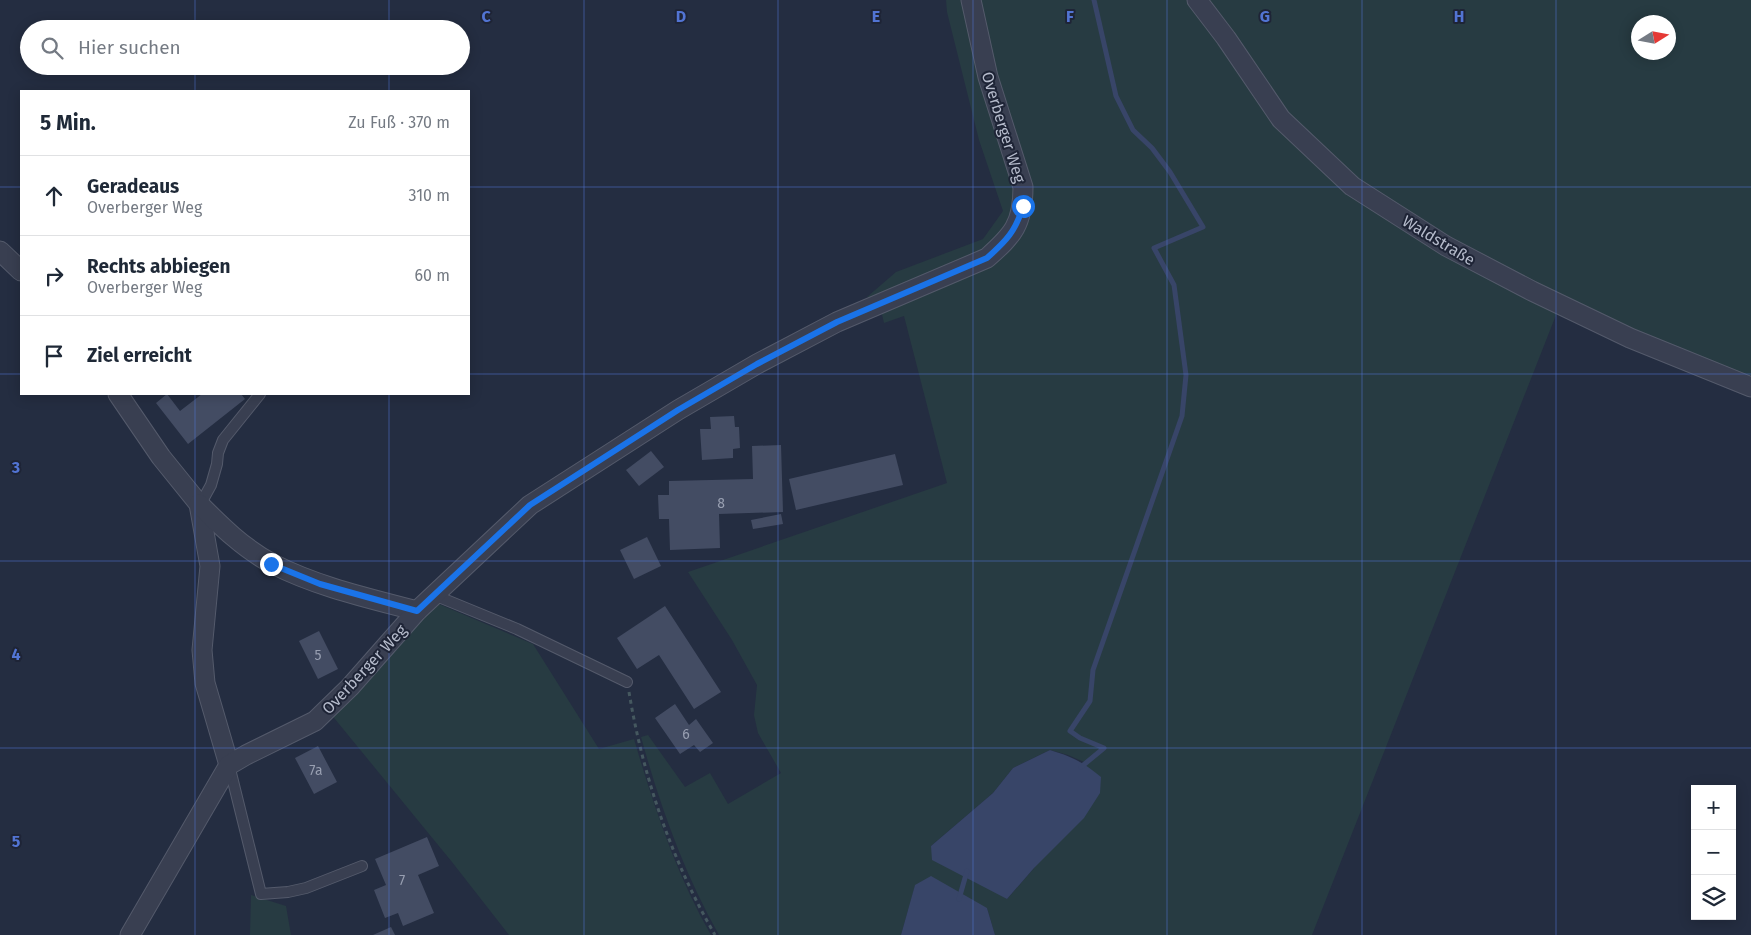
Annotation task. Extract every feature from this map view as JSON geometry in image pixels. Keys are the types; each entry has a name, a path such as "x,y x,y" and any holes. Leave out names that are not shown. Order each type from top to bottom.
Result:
{"street":[{"name":"Overberger Weg","path":"199,505 210,566 202,650 205,683 229,765 315,721 350,687 417,611 530,505 678,410 757,364 837,322 987,258 1007,240 1018,222 1023,206 1023,187 988,77 971,0"},
{"name":"Waldstraße","path":"1197,0 1226,38 1281,119 1352,186 1446,246 1532,292 1630,338 1751,388"},
{"path":"0,250 20,270"},
{"name":"Overberger Weg","path":"119,395 161,457 199,505 235,538 271,564 320,584 417,611"},
{"path":"130,935 229,765"}],"lane":[{"path":"199,505 211,485 217,464 218,452 223,440 259,395"},
{"path":"434,595 517,629 627,682"},
{"path":"229,765 260,894 288,892 306,888 362,866"}],"path":[{"path":"627,682 634,726 670,843 700,909 715,935"}],"shaded area":[{"path":"946,0 968,0 1019,187 1015,220 984,254 878,299 867,297 896,272 983,239 1003,211 979,140 947,12"},
{"path":"974,0 1195,0 1225,39 1352,189 1558,310 1312,935 995,935 987,908 915,886 901,935 719,935 706,912 674,839 641,737 648,735 685,787 710,773 728,804 781,773 758,733 754,715 757,685 732,640 688,572 947,483 904,316 884,323 880,306 988,260 1023,222","holes":["1050,750 1084,762 1034,868 1007,899 931,846 993,793 1013,768"]},
{"path":"1200,0 1751,0 1751,377 1534,289 1354,183 1283,117"},
{"path":"434,602 533,644 599,749 634,739 667,840 698,912 711,935 509,935 330,713"},
{"path":"251,895 286,906 291,935 250,935"}],"water":[{"path":"1050,750 1089,767 1101,777 1100,793 1084,818 1034,868 1007,899 932,860 931,846 993,793 1013,768"},
{"path":"931,876 987,908 995,935 901,935 915,885"}],"building":[{"path":"168,395 180,411 201,395 242,395 245,399 188,444 156,403"},
{"path":"734,416 735,427 739,427 740,448 733,449 733,458 702,460 700,429 711,429 710,417"},
{"path":"781,445 783,512 719,514 720,548 670,550 669,519 659,519 658,495 669,495 669,481 753,479 752,446"},
{"path":"651,451 664,467 639,486 626,470"},
{"path":"895,454 903,485 796,510 789,479"},
{"path":"781,514 783,524 753,529 751,520"},
{"path":"647,537 661,566 634,579 620,550"},
{"path":"665,606 721,692 694,709 659,655 637,669 617,638"},
{"path":"319,631 338,669 318,679 299,641"},
{"path":"675,704 689,725 696,719 713,743 700,752 694,745 680,754 655,718"},
{"path":"318,746 337,782 314,794 295,758"},
{"path":"427,837 439,866 418,875 434,913 403,926 398,913 385,918 374,890 386,885 375,859"},
{"path":"391,927 395,935 373,935"}],"waterway":[{"path":"1081,767 1104,748 1080,738 1070,731 1090,701 1093,670 1182,416 1186,375 1174,285 1154,248 1203,227 1170,172 1152,148 1133,130 1116,96 1094,0"},
{"path":"959,899 967,871"}],"route":[{"path":"271,564 320,584 417,611 530,505 678,410 757,364 837,322 987,258 1007,240 1018,222 1023,206"}]}
